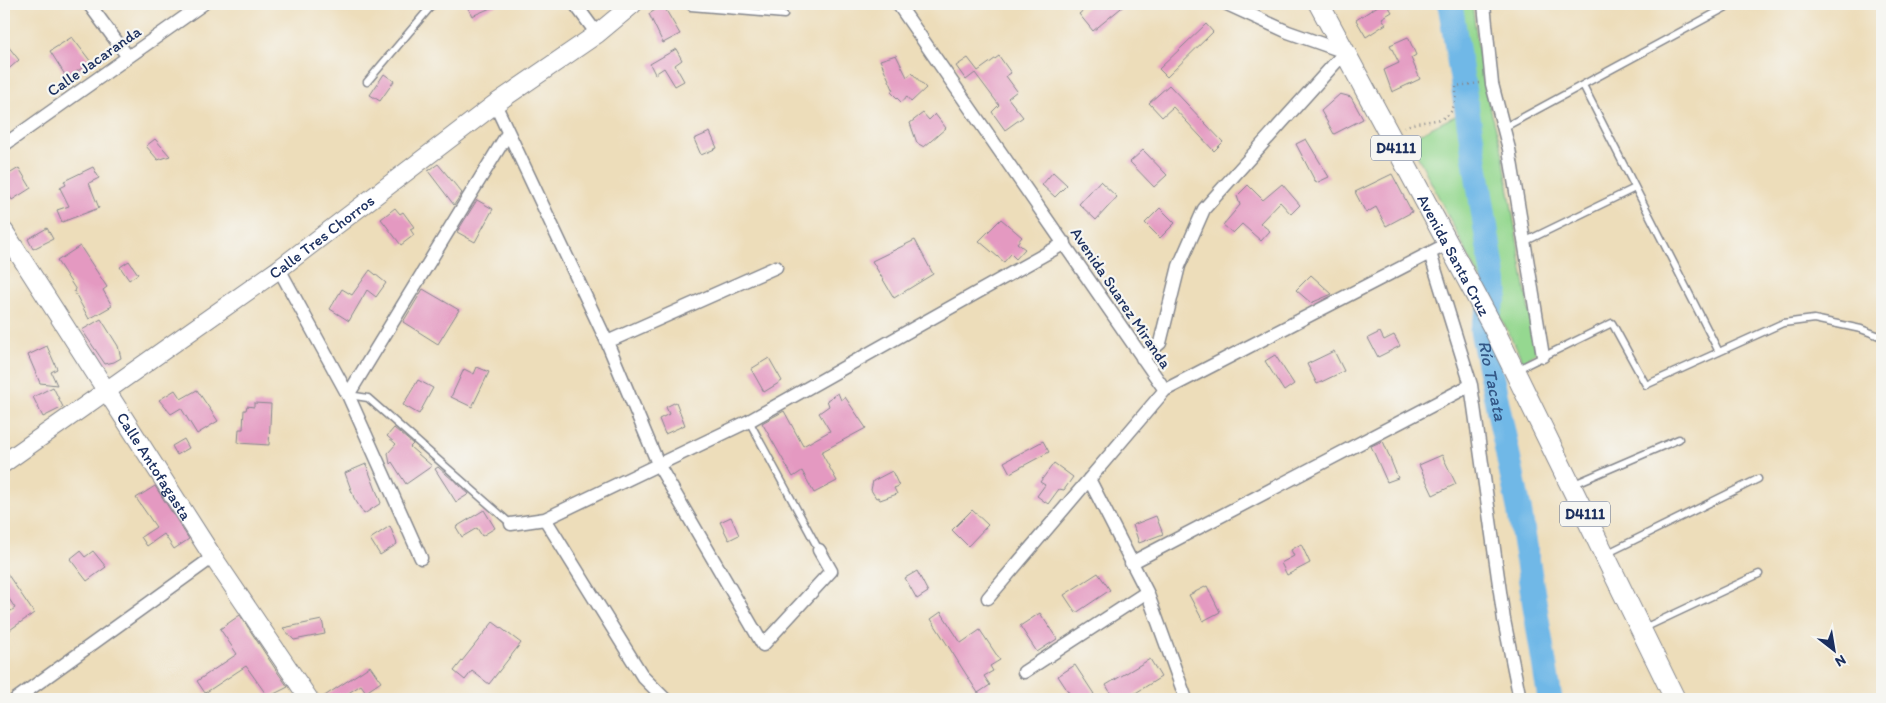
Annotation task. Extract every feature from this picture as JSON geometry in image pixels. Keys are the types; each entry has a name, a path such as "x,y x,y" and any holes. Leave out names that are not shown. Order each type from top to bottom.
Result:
{"main road":[{"name":"Calle Tres Chorros","path":"4,463 279,269 495,104 597,34 633,4"},
{"name":"Avenida Santa Cruz","path":"1319,4 1494,329 1675,699"},
{"name":"Calle Antofagasta","path":"4,231 213,557 309,699"}],"street":[{"path":"89,4 128,57"},
{"name":"Calle Jacaranda","path":"4,145 203,4"},
{"path":"575,4 597,34"},
{"name":"Avenida Suarez Miranda","path":"898,4 1065,243 1164,390 988,598"},
{"path":"1142,358 1160,343 1179,266 1204,209 1345,52 1288,32 1226,4"},
{"path":"1484,4 1492,84 1503,128 1543,356"},
{"path":"495,104 607,342 659,466 763,645 831,571 819,550"},
{"path":"348,395 508,133"},
{"path":"512,524 545,519 659,466 748,421 1065,243"},
{"path":"1164,390 1448,243"},
{"path":"1430,253 1471,385 1504,620 1520,699"},
{"path":"607,342 776,267"},
{"path":"279,269 348,395 421,558"},
{"path":"1132,563 1471,385"},
{"path":"1089,479 1147,592 1186,699"},
{"path":"545,519 643,677 665,699"},
{"path":"16,699 213,557"},
{"path":"1024,672 1147,592"}],"lane":[{"path":"367,82 433,4"},
{"path":"688,4 691,7 784,15"},
{"path":"1503,128 1732,4"},
{"path":"1583,85 1719,352"},
{"path":"1524,242 1635,188"},
{"path":"1514,370 1612,323 1646,385 1782,323 1814,319 1861,329 1882,337"},
{"path":"348,395 368,398 512,524"},
{"path":"748,421 819,550"},
{"path":"1571,485 1679,439"},
{"path":"1604,555 1758,478"},
{"path":"1641,630 1760,574"}],"path":[{"path":"1388,134 1408,125 1435,122 1447,115 1456,102 1456,86 1473,83"}],"green space":[{"path":"1459,4 1472,4 1483,83 1502,150 1536,353 1523,361 1495,306 1503,298"},
{"path":"1457,115 1486,290 1409,139"}],"building":[{"path":"466,4 500,4 472,16"},
{"path":"1091,4 1126,4 1093,31 1079,14"},
{"path":"1381,4 1387,4 1392,12 1382,18 1386,24 1366,37 1356,20"},
{"path":"663,5 680,34 663,43 649,14"},
{"path":"1206,24 1213,32 1167,77 1159,69"},
{"path":"72,37 91,62 67,78 50,51"},
{"path":"1408,37 1416,55 1411,58 1420,79 1392,92 1384,70 1399,63 1390,45"},
{"path":"4,41 19,60 4,73"},
{"path":"676,49 682,60 675,65 684,81 675,86 664,68 655,74 650,64"},
{"path":"896,55 907,77 912,73 926,88 911,102 907,97 901,102 891,92 893,89 880,60"},
{"path":"999,56 1011,73 1006,76 1017,91 1008,98 1023,117 1005,130 992,112 999,105 975,73 966,80 956,66 968,58 978,71"},
{"path":"384,74 394,81 380,101 370,95"},
{"path":"1169,85 1223,142 1214,151 1173,107 1162,117 1149,103"},
{"path":"1340,94 1351,97 1363,119 1334,134 1321,111"},
{"path":"923,113 929,120 935,114 946,128 924,147 917,143 910,123"},
{"path":"710,132 717,148 701,155 694,139"},
{"path":"155,139 170,156 158,160 146,146"},
{"path":"1306,139 1329,177 1316,183 1296,144"},
{"path":"1143,150 1167,175 1154,187 1130,162"},
{"path":"438,164 462,193 454,205 428,171"},
{"path":"93,167 99,178 89,183 99,208 62,222 57,210 69,206 60,188 66,185 64,181"},
{"path":"19,168 31,188 12,200 4,186 4,177"},
{"path":"1053,172 1067,185 1055,197 1042,185"},
{"path":"1392,174 1412,212 1386,226 1376,207 1366,213 1355,192"},
{"path":"1100,181 1117,197 1096,220 1079,204"},
{"path":"1282,184 1300,205 1291,214 1280,202 1260,223 1270,231 1261,241 1242,224 1233,233 1223,225 1240,205 1237,196 1248,185 1263,200"},
{"path":"477,200 493,209 475,242 457,232"},
{"path":"395,208 400,214 403,212 414,227 410,229 414,235 401,245 381,219"},
{"path":"1160,208 1175,223 1160,238 1145,223"},
{"path":"1001,219 1022,237 1017,243 1025,249 1016,259 1011,254 1004,262 979,241"},
{"path":"47,228 53,239 33,249 28,239"},
{"path":"915,240 933,274 894,298 872,261"},
{"path":"80,246 107,287 103,290 112,306 89,319 74,291 76,290 57,261"},
{"path":"129,261 138,274 129,280 120,267"},
{"path":"370,270 386,283 376,297 367,290 349,321 330,309 342,289 352,295"},
{"path":"1311,275 1332,294 1311,303 1296,290"},
{"path":"423,289 459,310 438,344 403,322"},
{"path":"101,319 118,346 121,358 105,364 82,330"},
{"path":"1380,332 1384,340 1394,335 1400,346 1378,357 1368,338"},
{"path":"47,346 57,369 51,372 57,385 40,383 28,355"},
{"path":"1334,351 1344,371 1317,384 1307,364"},
{"path":"1275,355 1294,384 1284,391 1265,361"},
{"path":"769,358 782,381 764,392 751,369"},
{"path":"477,367 489,372 472,407 451,397 464,369 474,374"},
{"path":"418,380 433,388 419,414 403,405"},
{"path":"53,387 63,407 43,417 33,397"},
{"path":"175,390 181,399 197,390 218,421 197,434 181,408 171,414 159,400"},
{"path":"838,393 841,400 845,397 866,428 821,452 837,481 814,493 802,471 793,477 762,423 784,411 803,446 830,431 819,413 829,406 827,400"},
{"path":"676,402 685,425 665,434 659,419 669,414 666,407"},
{"path":"254,403 271,404 269,445 238,443 239,429 243,429 244,410 246,410 247,406 254,407"},
{"path":"394,428 413,444 410,447 432,466 406,484 392,462 390,464 388,453 396,444 387,436"},
{"path":"184,439 189,448 177,455 172,446"},
{"path":"1043,441 1049,452 1010,473 1004,462"},
{"path":"1383,441 1398,478 1387,482 1371,446"},
{"path":"1442,455 1456,484 1433,495 1419,465"},
{"path":"1054,463 1073,477 1064,490 1059,489 1048,504 1037,496 1045,485 1040,482"},
{"path":"366,464 381,503 364,514 354,498 345,473"},
{"path":"438,467 469,494 456,502 435,469"},
{"path":"892,471 899,486 894,488 897,494 880,500 878,497 876,498 871,490 873,481"},
{"path":"155,486 189,539 174,549 164,534 147,546 141,537 156,527 136,498"},
{"path":"484,510 495,528 482,536 477,528 462,537 456,527"},
{"path":"972,510 988,525 968,546 952,530"},
{"path":"1156,516 1163,534 1139,543 1133,525"},
{"path":"731,517 739,535 729,540 720,522"},
{"path":"390,526 397,544 380,555 370,539"},
{"path":"1301,544 1310,563 1287,575 1281,563 1294,556 1291,550"},
{"path":"80,551 85,557 93,551 106,567 87,581 70,559"},
{"path":"4,569 34,613 4,634 4,616 15,608 4,591"},
{"path":"917,571 928,592 917,599 905,578"},
{"path":"1098,573 1110,590 1076,613 1064,595"},
{"path":"1207,586 1220,612 1203,621 1189,595"},
{"path":"941,612 961,643 980,630 1000,660 990,666 993,671 984,676 990,685 978,693 931,619"},
{"path":"1040,613 1057,639 1037,652 1020,626"},
{"path":"240,615 288,687 268,697 246,666 205,693 197,681 237,654 220,629"},
{"path":"322,620 325,634 294,640 283,628"},
{"path":"493,622 521,643 489,684 472,671 465,680 454,671"},
{"path":"1150,659 1161,677 1126,699 1114,699 1106,685"},
{"path":"1075,665 1094,694 1086,699 1073,699 1058,676"},
{"path":"370,666 381,682 366,692 361,685 339,699 320,699"}],"waterway":[{"name":"Río Tacata","path":"1450,4 1496,292 1482,331 1519,508 1550,699"}]}
